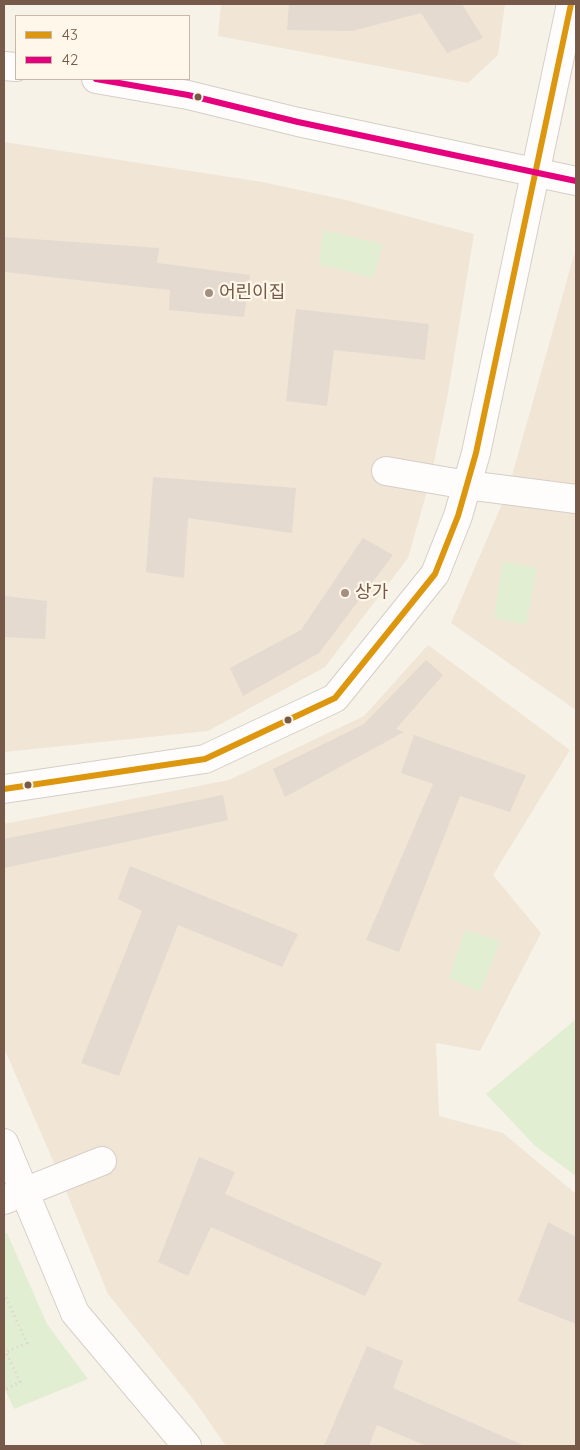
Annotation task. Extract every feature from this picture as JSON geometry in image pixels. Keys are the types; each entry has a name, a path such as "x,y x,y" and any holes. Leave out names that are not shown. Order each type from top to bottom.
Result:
{"street":[{"path":"4,789 205,760 335,698 435,574 468,486 570,4"},
{"path":"102,80 188,95 298,122 576,181"},
{"path":"386,471 468,486 576,499"},
{"path":"4,1143 14,1196 75,1313 187,1446"},
{"path":"14,1196 102,1161"}],"path":[{"path":"4,1293 27,1343 6,1352 20,1382 4,1390"}],"shaded area":[{"path":"221,4 505,4 498,55 468,83 218,36"},
{"path":"4,142 262,182 346,200 474,234 448,393 431,477 408,558 325,667 208,731 4,752"},
{"path":"574,255 576,255 576,710 451,623 508,490"},
{"path":"428,645 570,750 493,875 541,933 480,1051 436,1043 439,1116 503,1133 576,1194 576,1446 226,1446 196,1403 108,1294 4,1048 4,824 229,780 364,716"}],"green space":[{"path":"323,230 383,244 373,278 319,264"},
{"path":"503,561 537,568 526,625 494,618"},
{"path":"465,930 500,941 480,992 449,978"},
{"path":"576,1019 576,1176 535,1146 486,1094"},
{"path":"7,1233 47,1324 88,1379 14,1409 4,1387 4,1234"}],"building":[{"path":"289,4 462,4 483,38 447,53 421,13 352,31 287,30"},
{"path":"4,237 159,248 157,263 250,275 244,317 169,310 170,290 4,272"},
{"path":"296,309 429,324 425,360 334,350 327,406 286,401"},
{"path":"153,477 296,488 292,533 188,518 184,578 146,572"},
{"name":"상가","path":"363,538 393,555 319,653 243,696 230,668 301,630"},
{"path":"4,596 47,601 45,639 4,637"},
{"path":"426,660 443,675 396,729 404,732 285,797 273,769 364,724"},
{"path":"414,735 526,775 510,812 460,796 399,952 366,940 433,784 401,773"},
{"path":"223,795 228,820 4,868 4,839"},
{"path":"130,866 298,934 282,967 178,925 119,1076 81,1063 142,911 118,899"},
{"path":"199,1157 235,1172 225,1194 382,1263 365,1296 211,1227 188,1276 158,1262"},
{"path":"548,1222 576,1237 576,1324 518,1301"},
{"path":"367,1346 403,1361 393,1388 525,1446 427,1446 377,1425 369,1446 324,1446"}],"transit line":[{"name":"43","path":"4,789 205,759 335,698 435,574 458,516 476,453 571,4"},
{"name":"42","path":"102,80 188,95 298,122 576,181"}],"place":[{"name":"어린이집","path":"209,293"},
{"name":"상가","path":"345,593"}]}
